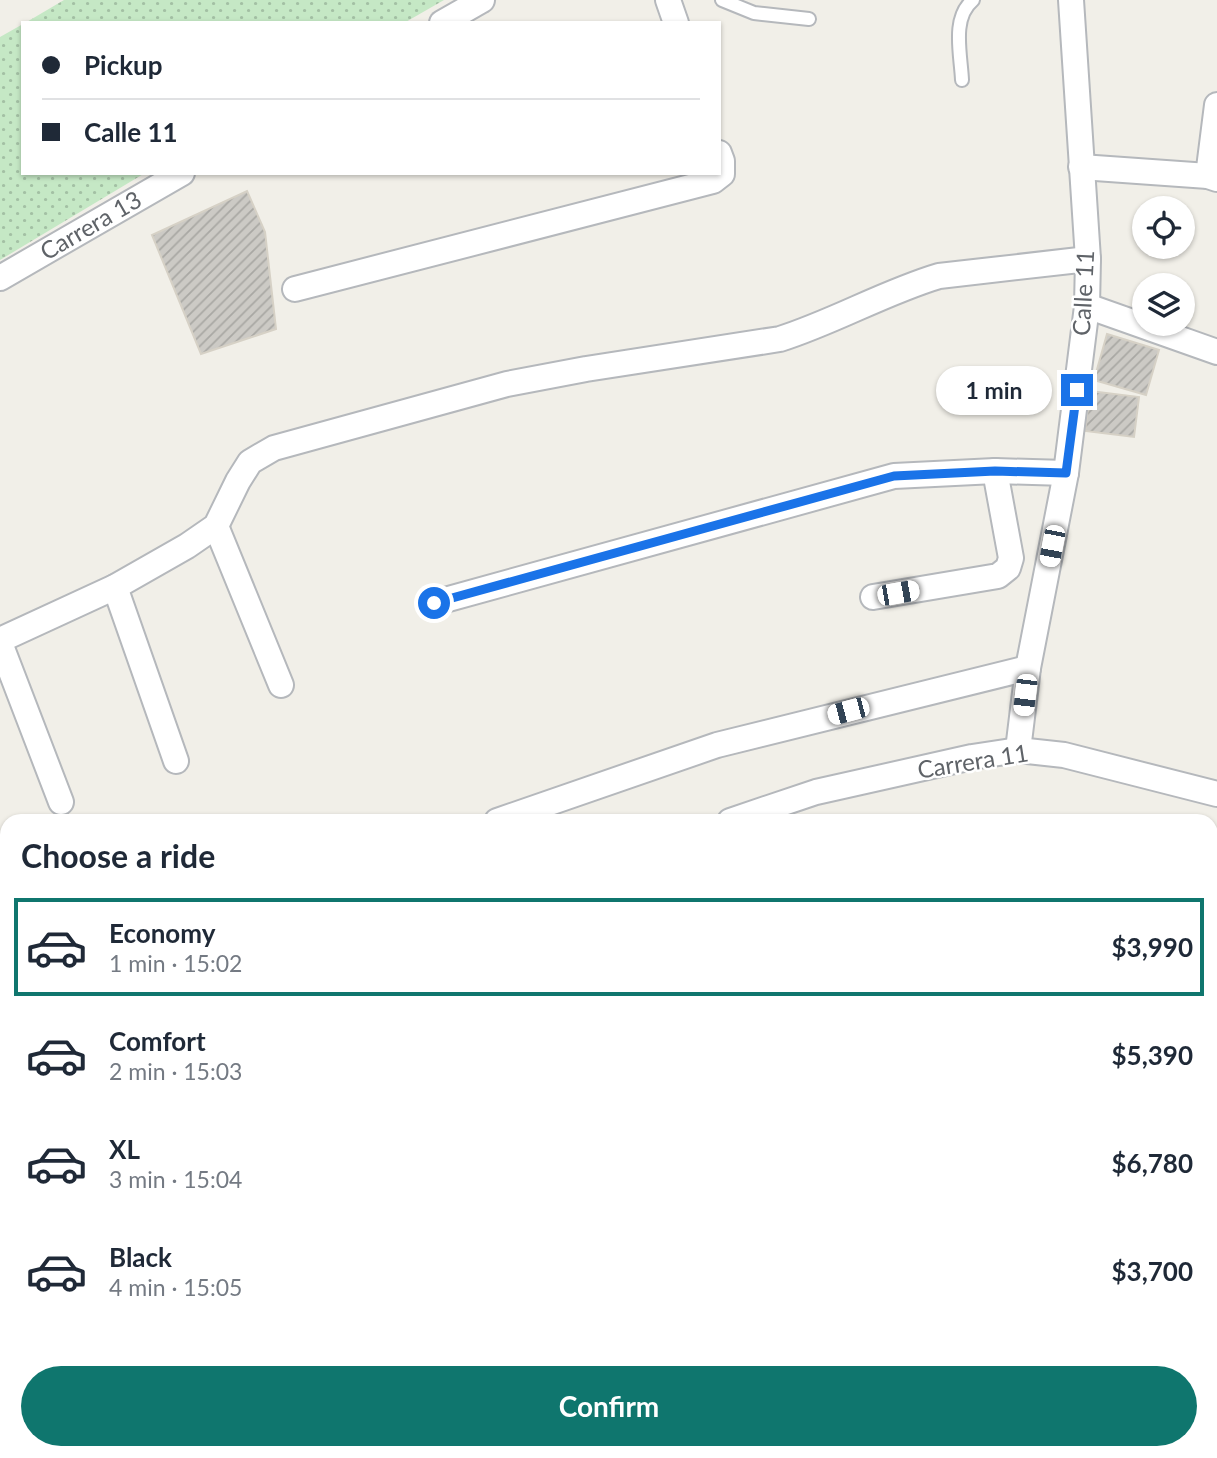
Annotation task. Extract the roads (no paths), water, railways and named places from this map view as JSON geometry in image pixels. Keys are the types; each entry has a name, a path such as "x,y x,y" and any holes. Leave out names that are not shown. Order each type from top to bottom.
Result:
{"street":[{"path":"445,21 482,0"},
{"path":"668,0 675,21"},
{"name":"Calle 11","path":"1018,750 1028,668 1066,473 1087,306 1088,259 1071,0"},
{"path":"1081,167 1212,178 1217,105"},
{"name":"Carrera 13","path":"0,278 179,175"},
{"path":"295,289 713,181 721,175"},
{"path":"61,802 0,641 115,587 187,546 216,526 250,462 274,448 507,384 586,369 780,340 809,330 919,281 939,276 1088,259"},
{"path":"1087,306 1217,352"},
{"path":"434,603 894,476 995,471 1066,473"},
{"path":"873,597 998,576 1008,568 1011,558 995,471"},
{"path":"216,526 281,685"},
{"path":"115,587 176,761"},
{"path":"517,814 717,745 1028,668"},
{"name":"Carrera 11","path":"752,814 816,793 972,757 1018,750 1064,755 1217,794"}],"lane":[{"path":"722,0 754,13 809,19"},
{"path":"962,80 959,21 962,12 973,0"}]}
